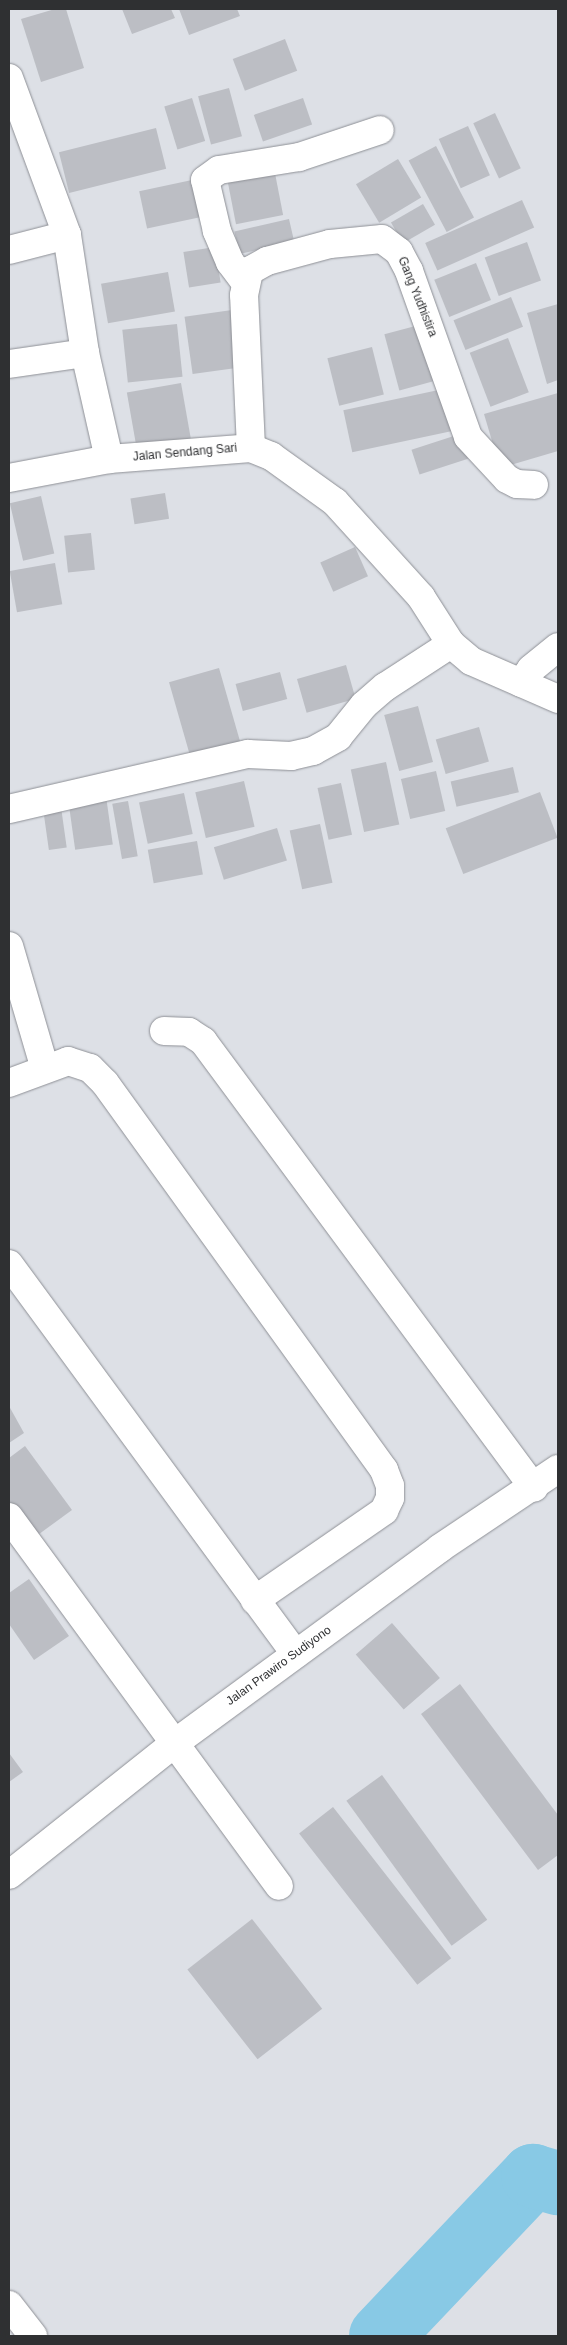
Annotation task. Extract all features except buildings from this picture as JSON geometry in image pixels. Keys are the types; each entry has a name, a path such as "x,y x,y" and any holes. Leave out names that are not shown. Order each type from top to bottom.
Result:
{"street":[{"path":"9,81 67,235 85,353 109,459"},
{"path":"251,448 245,282 230,262 217,232 205,180 219,170 300,157 380,130"},
{"path":"9,250 67,235"},
{"name":"Gang Yudhistira","path":"245,282 249,271 267,261 330,244 382,239 399,252 409,271 468,437 507,479 518,484 534,485"},
{"path":"9,364 85,353"},
{"name":"Jalan Sendang Sari","path":"9,478 109,459 251,448 270,456 335,502 421,597 451,644 491,672 558,699"},
{"path":"9,809 248,754 291,756 313,750 338,737 364,705 385,688 451,644"},
{"path":"521,683 531,669 558,647"},
{"path":"9,946 45,1069"},
{"path":"164,1031 189,1032 203,1040 534,1488"},
{"path":"9,1083 68,1061 90,1068 105,1083 384,1470 390,1486 390,1498 384,1511 255,1600"},
{"path":"9,1264 296,1654"},
{"name":"Jalan Prawiro Sudiyono","path":"9,1875 175,1743 440,1548 534,1488 558,1469"},
{"path":"9,1517 279,1886"},
{"path":"9,2305 33,2336"}],"waterway":[{"path":"381,2336 533,2176 558,2183"}]}
